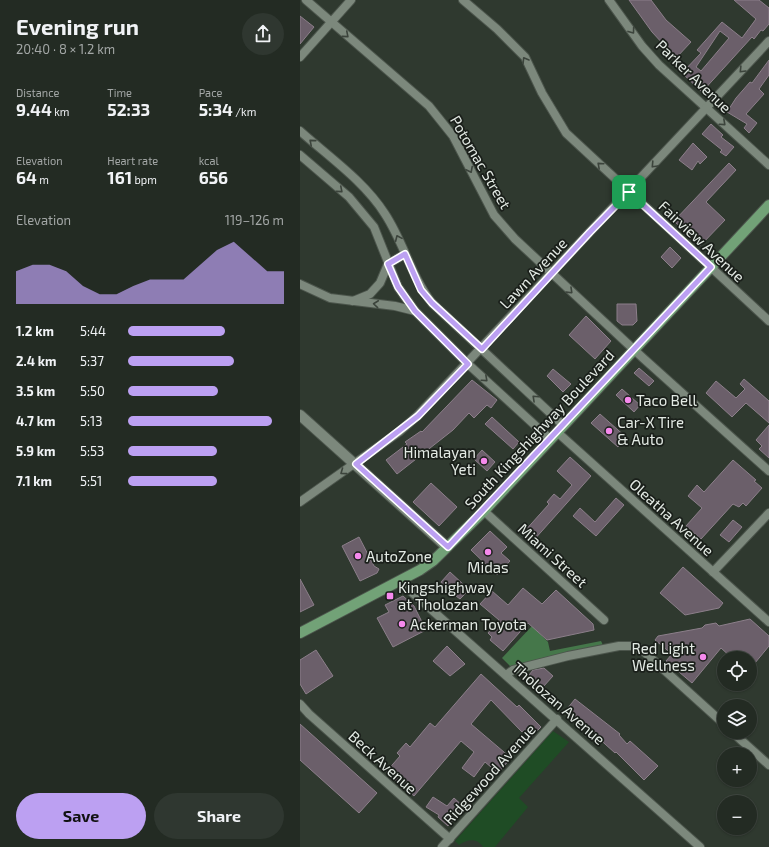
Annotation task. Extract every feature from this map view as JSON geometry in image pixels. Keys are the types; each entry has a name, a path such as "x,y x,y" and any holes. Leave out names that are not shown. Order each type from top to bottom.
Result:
{"main road":[{"name":"South Kingshighway Boulevard","path":"300,633 399,581 428,564 448,547 769,205"}],"street":[{"name":"Potomac Street","path":"306,0 429,106 453,136 494,215 516,239 634,350 769,471"},
{"path":"300,57 350,0"},
{"name":"Fairview Avenue","path":"463,0 497,29 525,58 542,93 566,133 769,321"},
{"name":"Parker Avenue","path":"609,0 646,51 769,165"},
{"name":"Lawn Avenue","path":"300,502 356,464 418,416 769,41"},
{"name":"Oleatha Avenue","path":"300,131 377,201 396,233 421,290 432,303 482,349 557,432"},
{"name":"Oleatha Avenue","path":"300,155 349,197 374,227 398,287 415,311 468,364 557,432 769,622"},
{"path":"353,302 370,294 384,276 388,264 405,254"},
{"path":"300,284 330,298 395,306 415,311"},
{"path":"300,416 448,547"},
{"name":"Miami Street","path":"484,510 604,620"},
{"path":"713,572 769,513"},
{"name":"Tholozan Avenue","path":"399,581 557,719 700,847"},
{"path":"506,675 513,670 568,656 619,646 633,646 642,650 717,718"},
{"name":"Beck Avenue","path":"301,708 450,839"},
{"name":"Ridgewood Avenue","path":"442,847 557,719"},
{"path":"740,739 769,765"}],"green space":[{"path":"532,626 548,642 550,651 601,641 604,647 511,667 502,658"},
{"path":"553,731 569,742 519,798 528,807 495,847 483,847 478,842 472,840 459,845 455,841"}],"building":[{"path":"629,0 651,0 666,20 691,42 676,58 652,32"},
{"path":"734,0 759,0 769,8 769,24 763,31 761,30 754,39 752,37 702,92 682,73 701,53 697,50 722,22 742,38 756,19","holes":["720,31 729,38 701,71 696,67"]},
{"path":"300,16 314,27 300,44"},
{"path":"769,60 769,75 759,89 764,94 746,114 757,123 749,133 744,128 747,124 727,112 736,98 750,82 752,83"},
{"path":"711,124 723,135 721,137 734,147 726,156 720,152 722,150 702,134"},
{"path":"693,143 707,157 700,164 698,161 692,170 679,160"},
{"path":"729,163 736,170 706,202 725,220 700,246 674,221"},
{"path":"670,247 681,258 672,268 661,257"},
{"path":"617,304 636,304 637,321 633,325 622,325 617,321"},
{"path":"586,316 611,341 595,359 569,335"},
{"path":"639,368 654,381 649,386 634,373"},
{"path":"553,369 571,384 563,392 547,376"},
{"path":"744,379 769,401 769,423 746,403 732,417 706,393 716,381 736,398 745,389 740,384"},
{"path":"472,380 497,400 491,408 487,405 474,418 469,413 453,430 397,474 386,460 407,444 405,442 421,431 422,432"},
{"name":"Taco Bell","path":"622,389 640,405 634,412 616,395"},
{"name":"Car-X Tire & Auto","path":"600,414 627,438 618,447 591,423"},
{"path":"492,417 519,442 513,449 485,424"},
{"path":"769,425 769,458 759,449 762,446 756,440"},
{"name":"Himalayan Yeti","path":"482,450 495,462 487,471 474,459"},
{"path":"570,457 591,476 533,541 523,533 549,504 547,502 554,494 560,499 572,485 557,471"},
{"path":"733,460 756,480 754,481 762,488 746,506 743,503 739,507 733,504 701,539 686,526 702,508 688,496 697,485 704,492"},
{"path":"431,483 457,507 439,526 413,502"},
{"path":"616,498 624,505 596,536 573,516 580,508 595,522"},
{"path":"733,520 742,527 729,542 720,535"},
{"name":"Midas","path":"490,531 507,547 501,553 510,561 497,575 471,550"},
{"name":"AutoZone","path":"359,537 374,566 379,569 377,573 360,581 342,546"},
{"path":"683,567 723,603 719,608 685,615 660,593"},
{"path":"450,572 464,585 462,587 467,592 460,599 448,590 447,591 441,582"},
{"path":"300,579 314,605 300,612"},
{"path":"523,588 542,604 556,590 593,624 594,630 547,640 528,623 503,651 490,640 492,637 488,633 499,620 480,604 492,591 508,605"},
{"name":"Ackerman Toyota","path":"403,596 414,606 426,630 393,647 377,618 389,612 385,605"},
{"path":"750,619 769,636 769,646 757,661 757,651 724,651 721,648 692,683 666,661 672,654 655,640 658,636 702,628 705,625 716,623 719,626"},
{"path":"447,646 465,664 450,676 433,661"},
{"path":"316,650 333,676 306,694 300,684 300,660"},
{"path":"544,668 553,676 543,687 529,675 533,670"},
{"path":"481,674 517,707 519,705 541,727 532,736 525,730 522,732 491,700 471,724 511,758 498,773 485,762 474,777 462,768 474,752 461,741 414,796 386,772 400,756 397,753 406,743 410,747 430,723 435,727"},
{"path":"575,699 620,734 619,735 627,744 630,741 658,766 644,780 616,752 615,753 567,709"},
{"path":"300,724 377,793 359,813 300,760"},
{"path":"433,797 447,806 454,798 464,807 448,826 438,817 439,815 426,807"}],"place":[{"name":"Taco Bell","path":"628,400"},
{"name":"Car-X Tire & Auto","path":"609,431"},
{"name":"Himalayan Yeti","path":"484,461"},
{"name":"Midas","path":"488,552"},
{"name":"AutoZone","path":"358,556"},
{"name":"Kingshighway at Tholozan","path":"390,596"},
{"name":"Ackerman Toyota","path":"402,624"},
{"name":"Red Light Wellness","path":"703,657"}],"route":[{"path":"629,192 711,267 448,547 356,464 418,416 468,364 432,329 407,301 398,287 388,264 405,254 421,290 458,329 482,349 629,192"}]}
